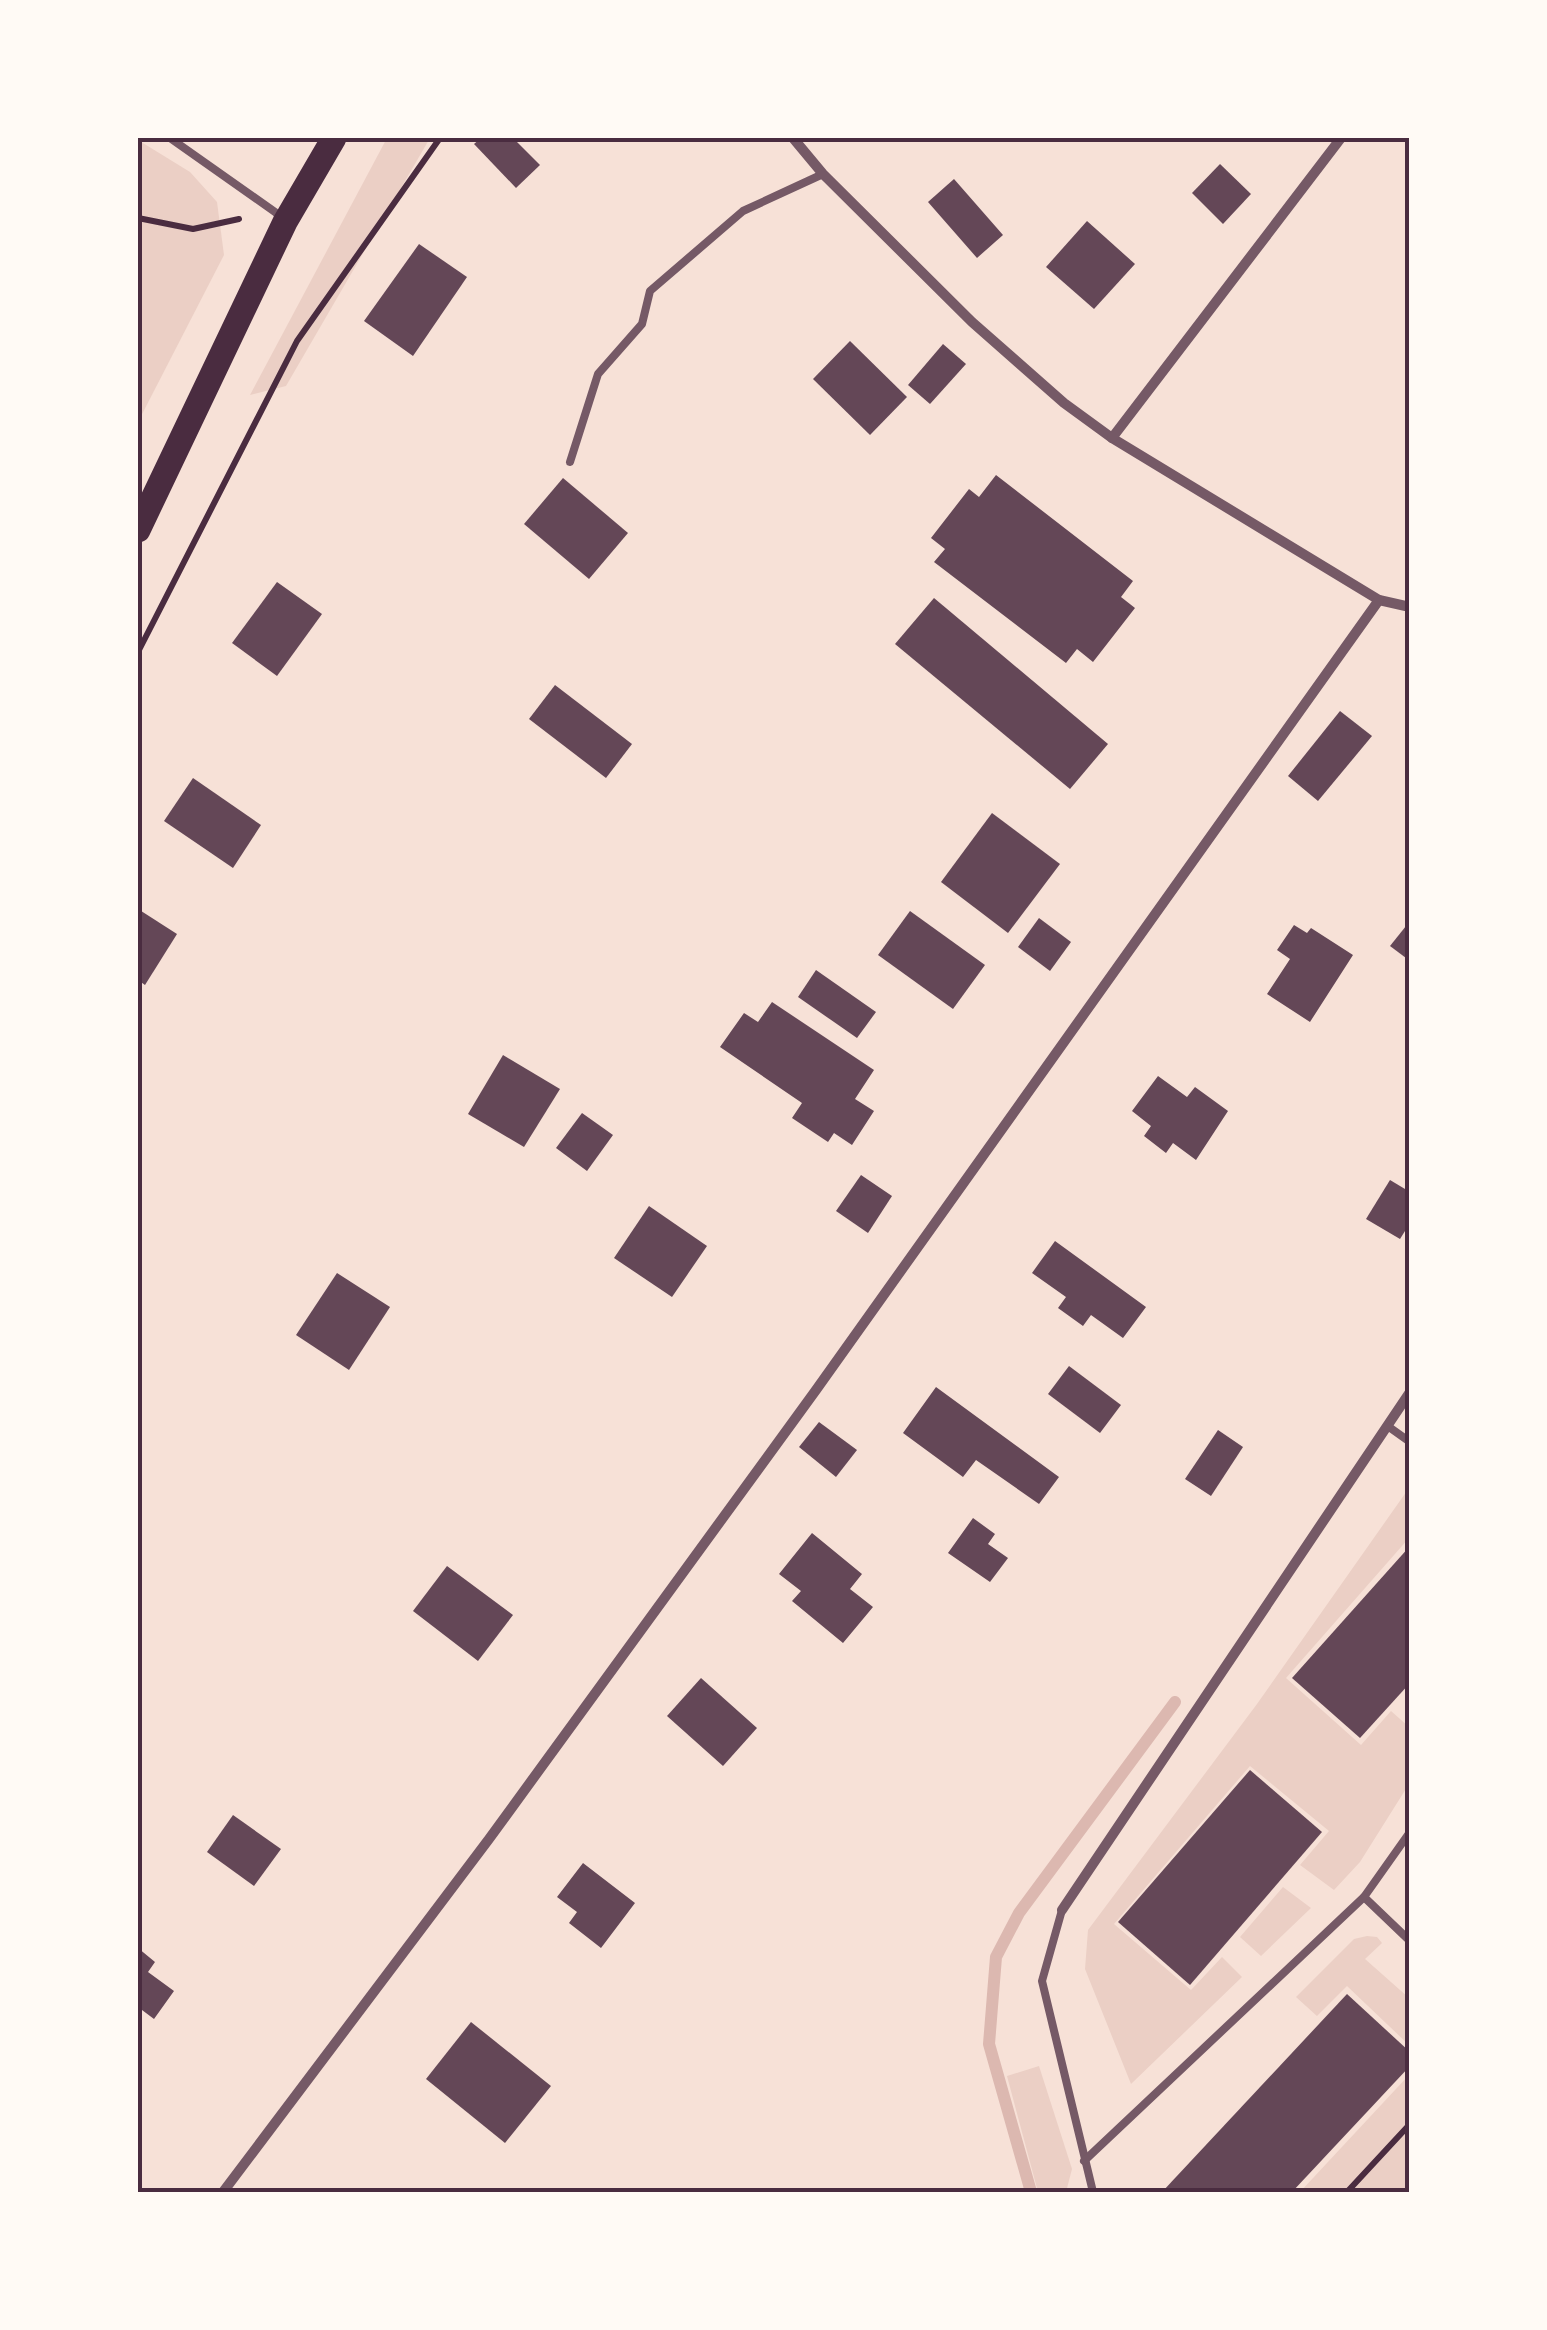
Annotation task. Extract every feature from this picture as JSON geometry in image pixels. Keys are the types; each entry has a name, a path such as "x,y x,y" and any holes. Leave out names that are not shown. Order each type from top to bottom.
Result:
{"main road":[{"path":"138,530 280,217 334,138"}],"street":[{"path":"794,138 822,174 972,322 1064,403 1112,438 1379,600 1410,608"},
{"path":"1112,438 1341,138"},
{"path":"223,2192 489,1839 816,1390 1379,600"},
{"path":"1062,1910 1410,1392"}],"lane":[{"path":"170,138 280,217"},
{"path":"570,462 598,374 642,324 650,292 743,211 822,174"},
{"path":"1389,1427 1410,1442"},
{"path":"1084,2161 1364,1898 1410,1832"},
{"path":"1364,1898 1410,1940"},
{"path":"1062,1910 1042,1981 1093,2192"}],"path":[{"path":"138,652 297,341 440,138"},
{"path":"138,218 193,229 280,217"},
{"path":"1347,2192 1410,2124"}],"shaded area":[{"path":"387,138 430,138 286,386 250,395"},
{"path":"138,140 190,172 217,202 224,255 138,422"},
{"path":"1409,1488 1409,1538 1286,1678 1361,1745 1391,1711 1409,1727 1409,1784 1360,1862 1334,1890 1300,1865 1329,1831 1250,1766 1114,1924 1191,1990 1222,1957 1242,1977 1131,2084 1085,1969 1088,1930 1257,1704"},
{"path":"1283,1887 1311,1908 1261,1956 1240,1937"},
{"path":"1377,1937 1382,1943 1365,1959 1409,1998 1409,2045 1347,1986 1317,2016 1296,1997 1354,1939"},
{"path":"1039,2066 1072,2169 1066,2192 1038,2192 1007,2076"},
{"path":"1409,2075 1409,2192 1300,2192"}],"building":[{"path":"481,138 513,138 540,165 516,188 474,144"},
{"path":"1220,164 1251,194 1223,224 1192,193"},
{"path":"954,179 1003,235 977,258 928,202"},
{"path":"1087,221 1135,264 1094,309 1046,267"},
{"path":"419,244 467,277 413,356 364,321"},
{"path":"850,341 907,397 870,435 813,379"},
{"path":"943,344 966,364 930,404 908,385"},
{"path":"996,475 1133,581 1121,597 1135,608 1093,662 1077,649 1066,663 934,562 945,549 931,538 969,489 979,497"},
{"path":"563,478 628,533 589,579 524,524"},
{"path":"277,582 322,614 277,676 232,643"},
{"path":"934,598 1108,744 1070,789 895,644"},
{"path":"555,685 632,744 606,778 529,719"},
{"path":"1340,711 1372,736 1318,801 1288,776"},
{"path":"193,778 261,825 233,868 164,821"},
{"path":"992,813 1060,864 1008,933 941,882"},
{"path":"138,909 177,934 145,985 138,980"},
{"path":"910,911 985,965 953,1009 878,955"},
{"path":"1039,918 1071,942 1050,971 1018,947"},
{"path":"1410,921 1410,961 1390,946"},
{"path":"1294,925 1307,933 1311,928 1353,955 1310,1022 1267,994 1290,959 1277,950"},
{"path":"816,970 876,1012 857,1038 798,997"},
{"path":"772,1002 874,1070 855,1099 874,1111 852,1145 834,1133 828,1142 792,1118 802,1103 720,1047 744,1013 758,1022"},
{"path":"503,1055 560,1089 524,1147 468,1114"},
{"path":"1158,1076 1187,1097 1195,1087 1228,1111 1196,1160 1173,1143 1166,1153 1144,1136 1151,1126 1132,1111"},
{"path":"582,1113 613,1135 587,1171 556,1148"},
{"path":"861,1175 892,1196 868,1233 836,1211"},
{"path":"1390,1180 1410,1192 1410,1223 1400,1239 1366,1219"},
{"path":"649,1206 707,1246 672,1297 614,1258"},
{"path":"1055,1241 1146,1307 1123,1338 1091,1315 1083,1326 1058,1308 1066,1297 1032,1273"},
{"path":"337,1273 390,1307 349,1370 296,1335"},
{"path":"1069,1366 1121,1405 1100,1433 1048,1394"},
{"path":"936,1387 1059,1477 1039,1504 976,1460 963,1477 903,1433"},
{"path":"819,1422 857,1450 836,1477 799,1447"},
{"path":"1218,1430 1243,1447 1211,1496 1185,1479"},
{"path":"973,1518 995,1534 988,1544 1008,1558 990,1582 948,1553"},
{"path":"812,1533 862,1574 850,1589 873,1607 843,1643 792,1601 801,1591 779,1574"},
{"path":"1410,1546 1410,1683 1360,1738 1292,1678"},
{"path":"447,1566 513,1615 478,1661 413,1611"},
{"path":"701,1678 757,1728 723,1766 667,1716"},
{"path":"1250,1770 1322,1832 1190,1985 1118,1922"},
{"path":"233,1815 281,1849 254,1886 207,1852"},
{"path":"583,1863 635,1903 601,1948 569,1923 577,1912 557,1897"},
{"path":"138,1948 155,1962 148,1972 174,1991 154,2019 138,2007"},
{"path":"1347,1994 1410,2052 1410,2066 1292,2192 1162,2192"},
{"path":"471,2022 551,2086 505,2143 426,2079"}],"waterway":[{"path":"1031,2192 989,2044 996,1957 1019,1913 1175,1702"}]}
